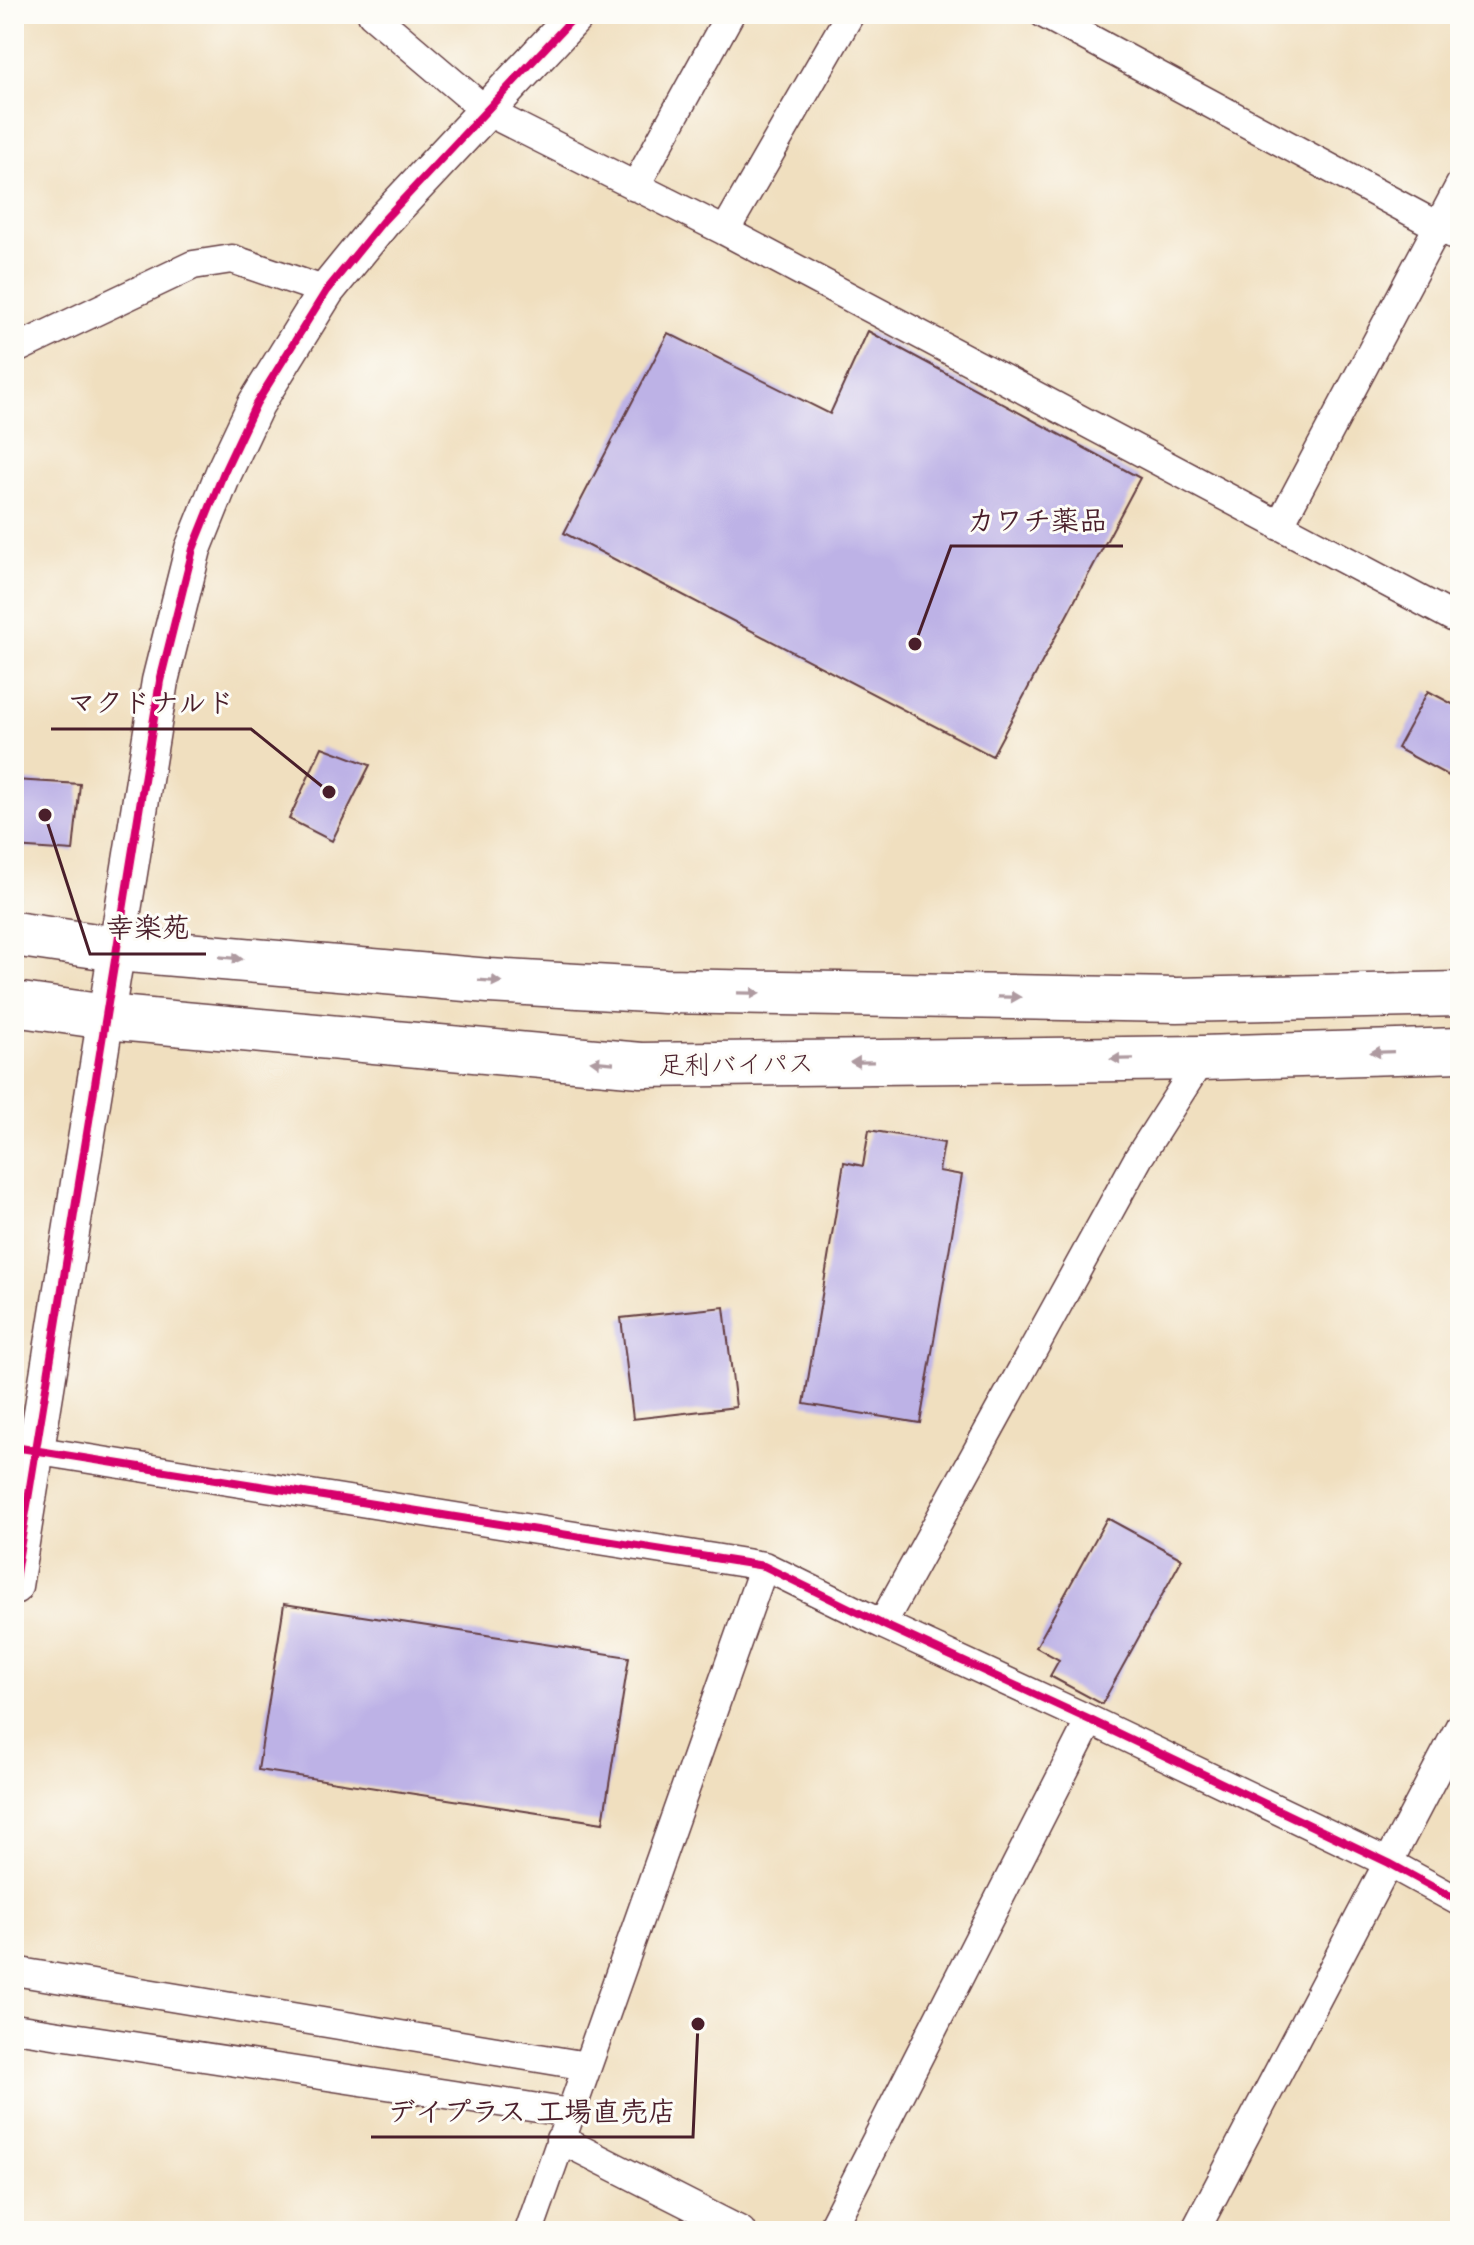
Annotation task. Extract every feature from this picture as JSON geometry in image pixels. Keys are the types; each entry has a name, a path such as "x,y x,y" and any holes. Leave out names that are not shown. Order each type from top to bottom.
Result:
{"highway":[{"path":"14,934 117,949 489,981 665,991 1177,1000 1460,994"},
{"name":"足利バイパス","path":"14,1004 106,1017 641,1065 1202,1058 1460,1050"}],"street":[{"path":"372,14 486,111 725,231 1460,621"},
{"path":"14,1586 25,1449 106,1017 160,681 193,549 256,404 326,291 383,221 577,14"},
{"path":"635,187 730,14"},
{"path":"725,231 850,14"},
{"path":"1044,14 1449,232"},
{"path":"1279,526 1449,232 1460,185"},
{"path":"14,350 193,265 232,259 326,291"},
{"path":"882,1624 1139,1157 1202,1058"},
{"path":"25,1449 764,1566 1389,1863 1460,1902"},
{"path":"529,2231 764,1566"},
{"path":"830,2231 1090,1720"},
{"path":"1195,2231 1460,1726"},
{"path":"14,1971 587,2066"},
{"path":"14,2028 566,2126 741,2231"}],"building":[{"path":"868,331 1140,478 992,756 564,533 668,333 830,414"},
{"path":"1428,691 1460,708 1460,782 1397,748"},
{"path":"322,747 370,765 332,841 289,819"},
{"path":"14,780 80,784 73,851 14,847"},
{"path":"869,1130 944,1143 939,1171 962,1175 920,1423 804,1404 844,1162 863,1166"},
{"path":"724,1307 736,1407 633,1419 621,1318"},
{"path":"1107,1518 1182,1559 1102,1704 1050,1676 1059,1660 1036,1647"},
{"path":"284,1604 629,1657 603,1823 258,1770"}],"cycle path":[{"path":"14,1586 160,681 193,549 256,404 326,291 383,221 577,14"},
{"path":"14,1447 764,1566 1389,1863 1460,1902"}],"place":[{"name":"カワチ薬品","path":"915,644"},
{"name":"マクドナルド","path":"329,792"},
{"name":"幸楽苑","path":"45,815"},
{"name":"デイプラス 工場直売店","path":"698,2024"}]}
